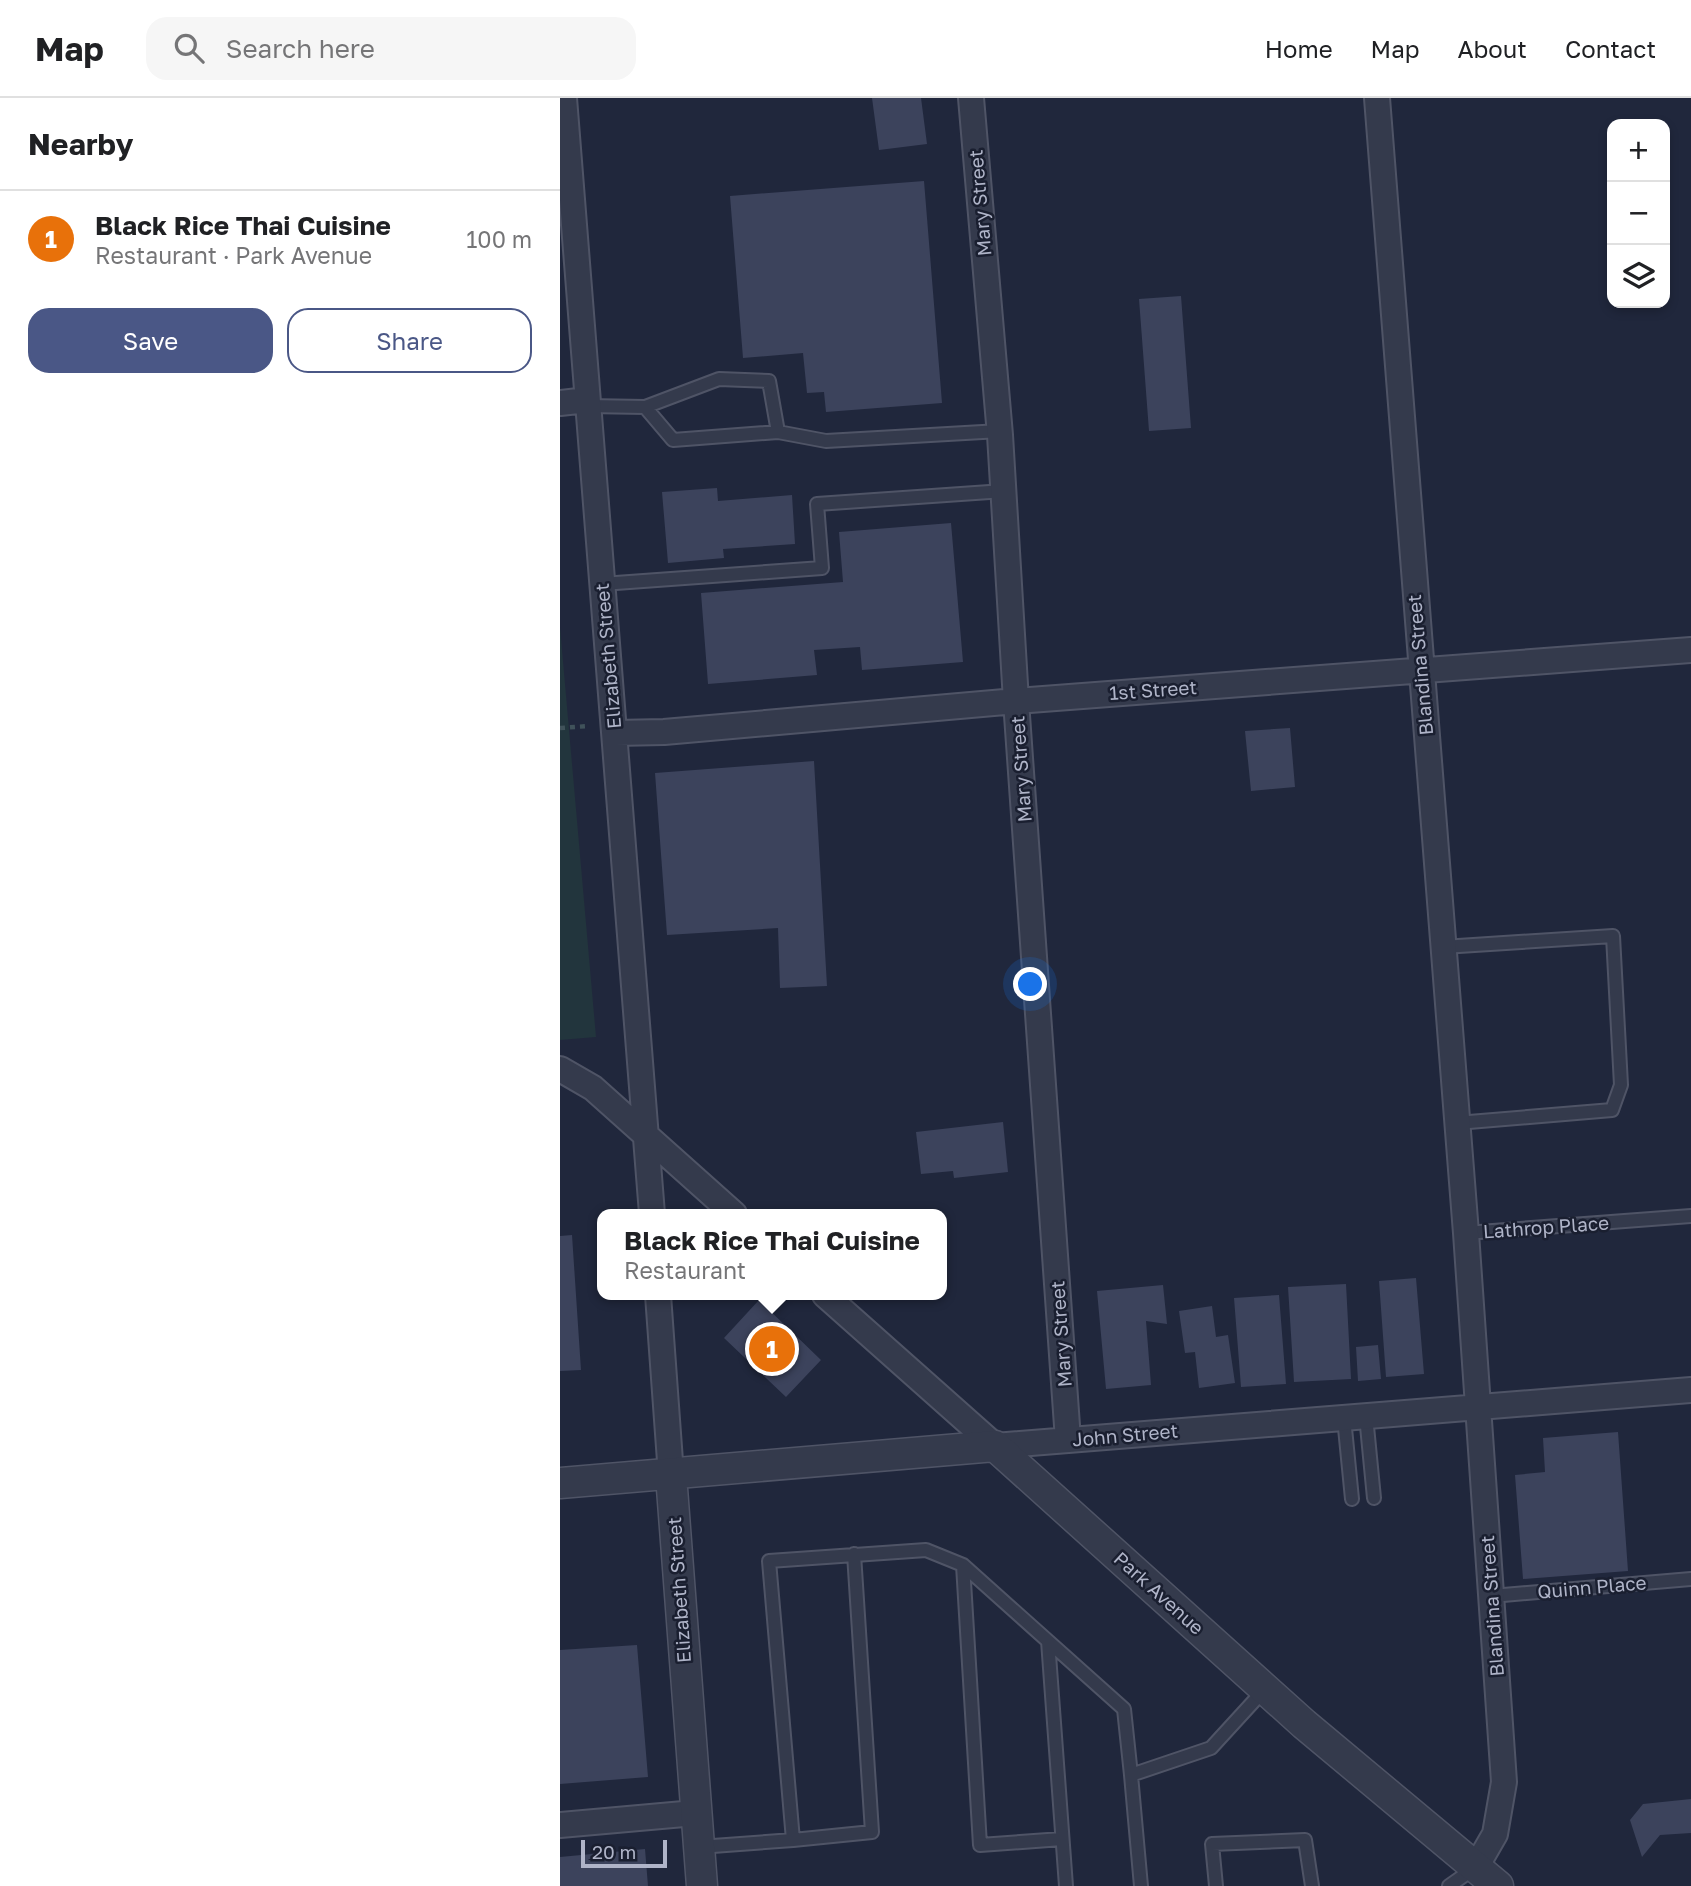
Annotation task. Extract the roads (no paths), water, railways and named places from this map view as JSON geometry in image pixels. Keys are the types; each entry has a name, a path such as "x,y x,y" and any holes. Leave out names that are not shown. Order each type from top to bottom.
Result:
{"street":[{"name":"Elizabeth Street","path":"564,98 652,1209"},
{"name":"Mary Street","path":"971,98 1000,431 1016,701 1068,1440"},
{"name":"Blandina Street","path":"1377,98 1466,1233"},
{"path":"560,403 587,403"},
{"name":"1st Street","path":"615,733 664,732 1016,701 1691,650"},
{"path":"560,1069 593,1088 728,1209"},
{"name":"Lathrop Place","path":"1466,1233 1473,1340"},
{"name":"Elizabeth Street","path":"658,1300 702,1886"},
{"name":"Park Avenue","path":"831,1300 1304,1724 1487,1876"},
{"name":"Blandina Street","path":"1473,1340 1504,1782 1487,1876"},
{"name":"John Street","path":"560,1483 1691,1390"},
{"path":"560,1825 695,1813"}],"lane":[{"path":"587,403 645,407 719,379 769,381 778,432"},
{"path":"645,407 673,440 778,432 826,441 1000,431"},
{"path":"602,584 822,568 817,504 1003,491"},
{"path":"1443,947 1613,936 1621,1085 1612,1110 1457,1123"},
{"name":"Lathrop Place","path":"1466,1233 1691,1216"},
{"path":"1355,1417 1374,1498"},
{"path":"1352,1499 1355,1417"},
{"path":"793,1840 769,1561 926,1550 963,1565 1124,1709 1141,1886"},
{"path":"698,1847 872,1832 854,1554"},
{"path":"963,1565 980,1845 1062,1839"},
{"name":"Quinn Place","path":"1492,1596 1691,1579"},
{"path":"1048,1641 1066,1886"},
{"path":"1131,1775 1211,1748 1265,1689"},
{"path":"1216,1886 1212,1844 1305,1840 1312,1886"},
{"path":"1449,1886 1487,1876"}],"place":[{"name":"Black Rice Thai Cuisine","path":"772,1349"}]}
